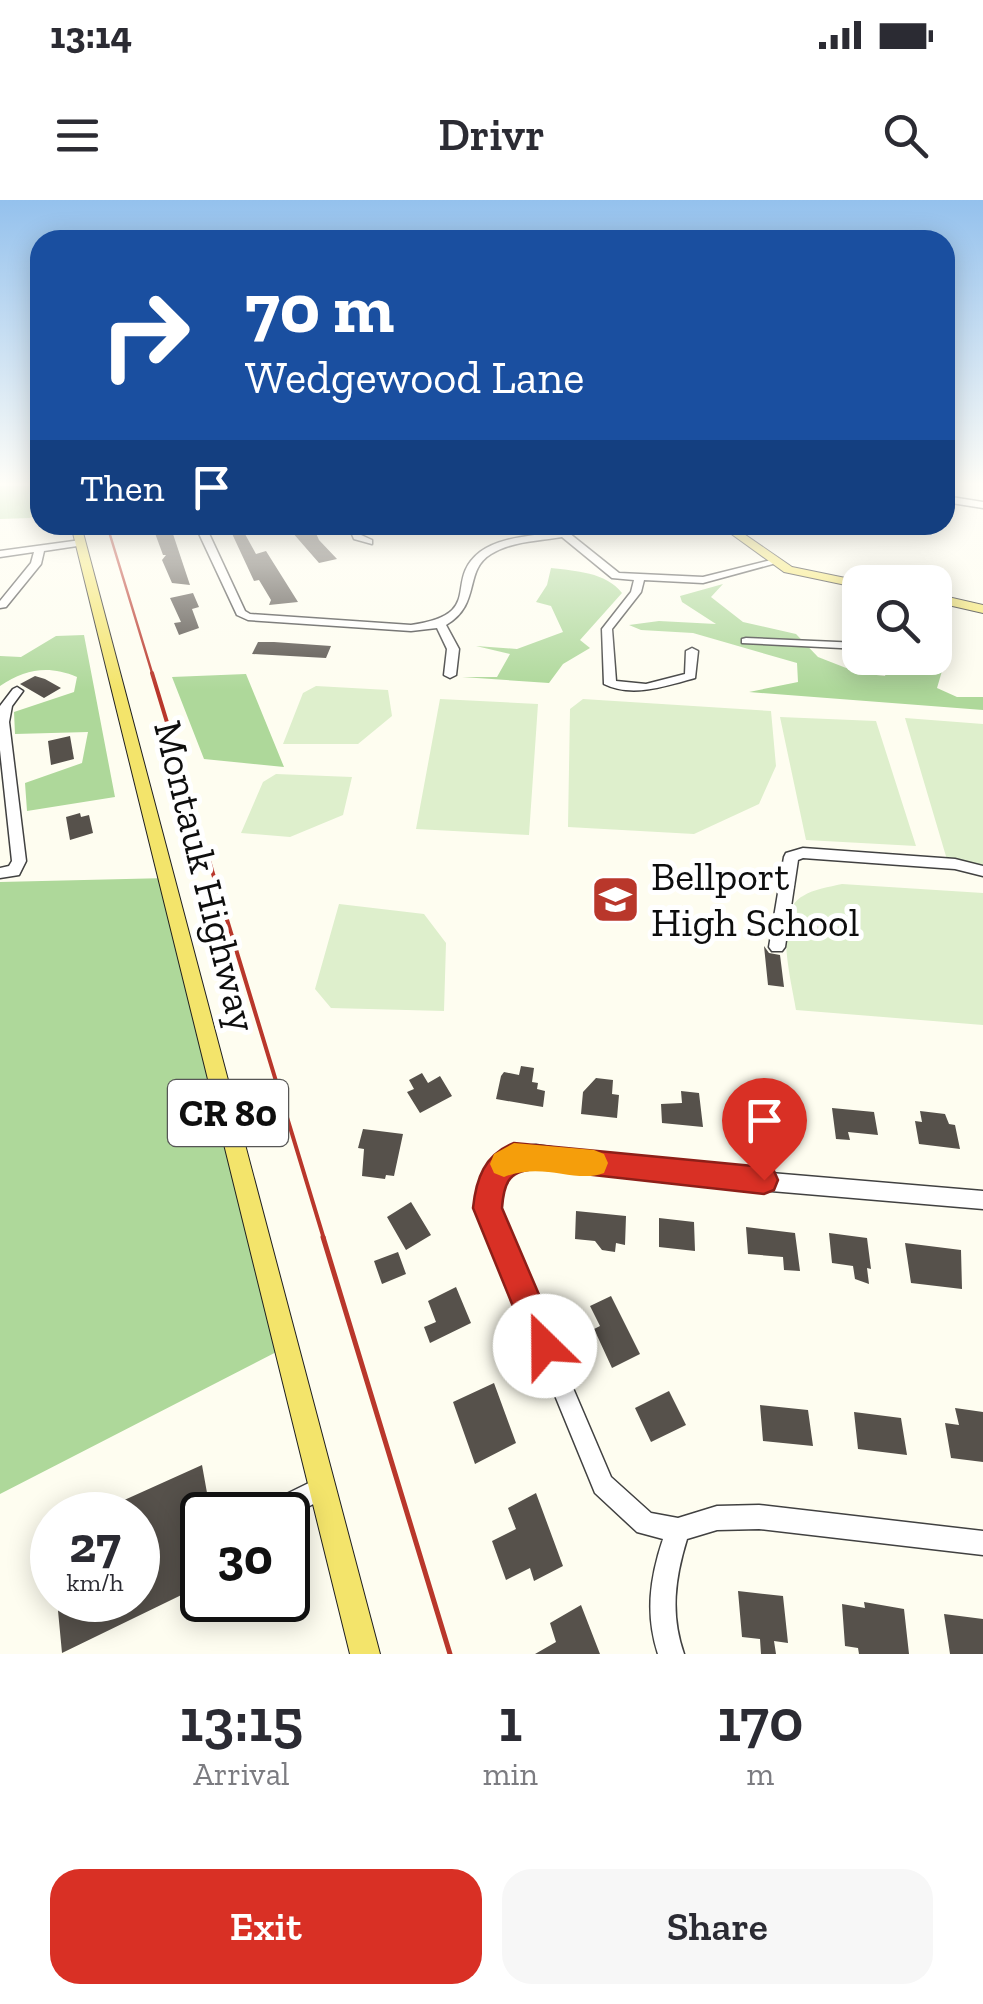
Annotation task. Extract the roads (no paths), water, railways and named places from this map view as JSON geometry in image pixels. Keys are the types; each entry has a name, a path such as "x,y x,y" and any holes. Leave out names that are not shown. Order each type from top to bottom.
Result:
{"main road":[{"name":"Montauk Highway","path":"83,554 364,1654"},
{"path":"764,554 788,570 842,580"},
{"path":"952,602 983,608"}],"street":[{"path":"2,605 36,564 38,554"},
{"path":"213,554 241,613 248,617 410,628 440,624 461,610 467,600 471,570 484,554"},
{"path":"585,554 604,570 640,578 703,580 775,562"},
{"path":"640,578 636,592 608,629 610,684 646,687 691,676 692,651"},
{"path":"440,624 454,649 450,675"},
{"path":"746,641 842,645"},
{"path":"0,873 14,872 19,861 3,722 6,706 17,691"},
{"path":"777,948 791,857 803,853 955,864 983,871"},
{"path":"983,1200 514,1156 500,1167 490,1184 488,1208 603,1484 645,1524 678,1530 716,1518 759,1517 983,1543"},
{"path":"310,1493 323,1486"},
{"path":"671,1654 660,1605 664,1570 678,1530"}],"railway":[{"path":"116,554 153,676"},
{"path":"152,673 324,1239"},
{"path":"323,1237 450,1654"}],"place":[{"name":"Bellport High School","path":"616,899"}]}
